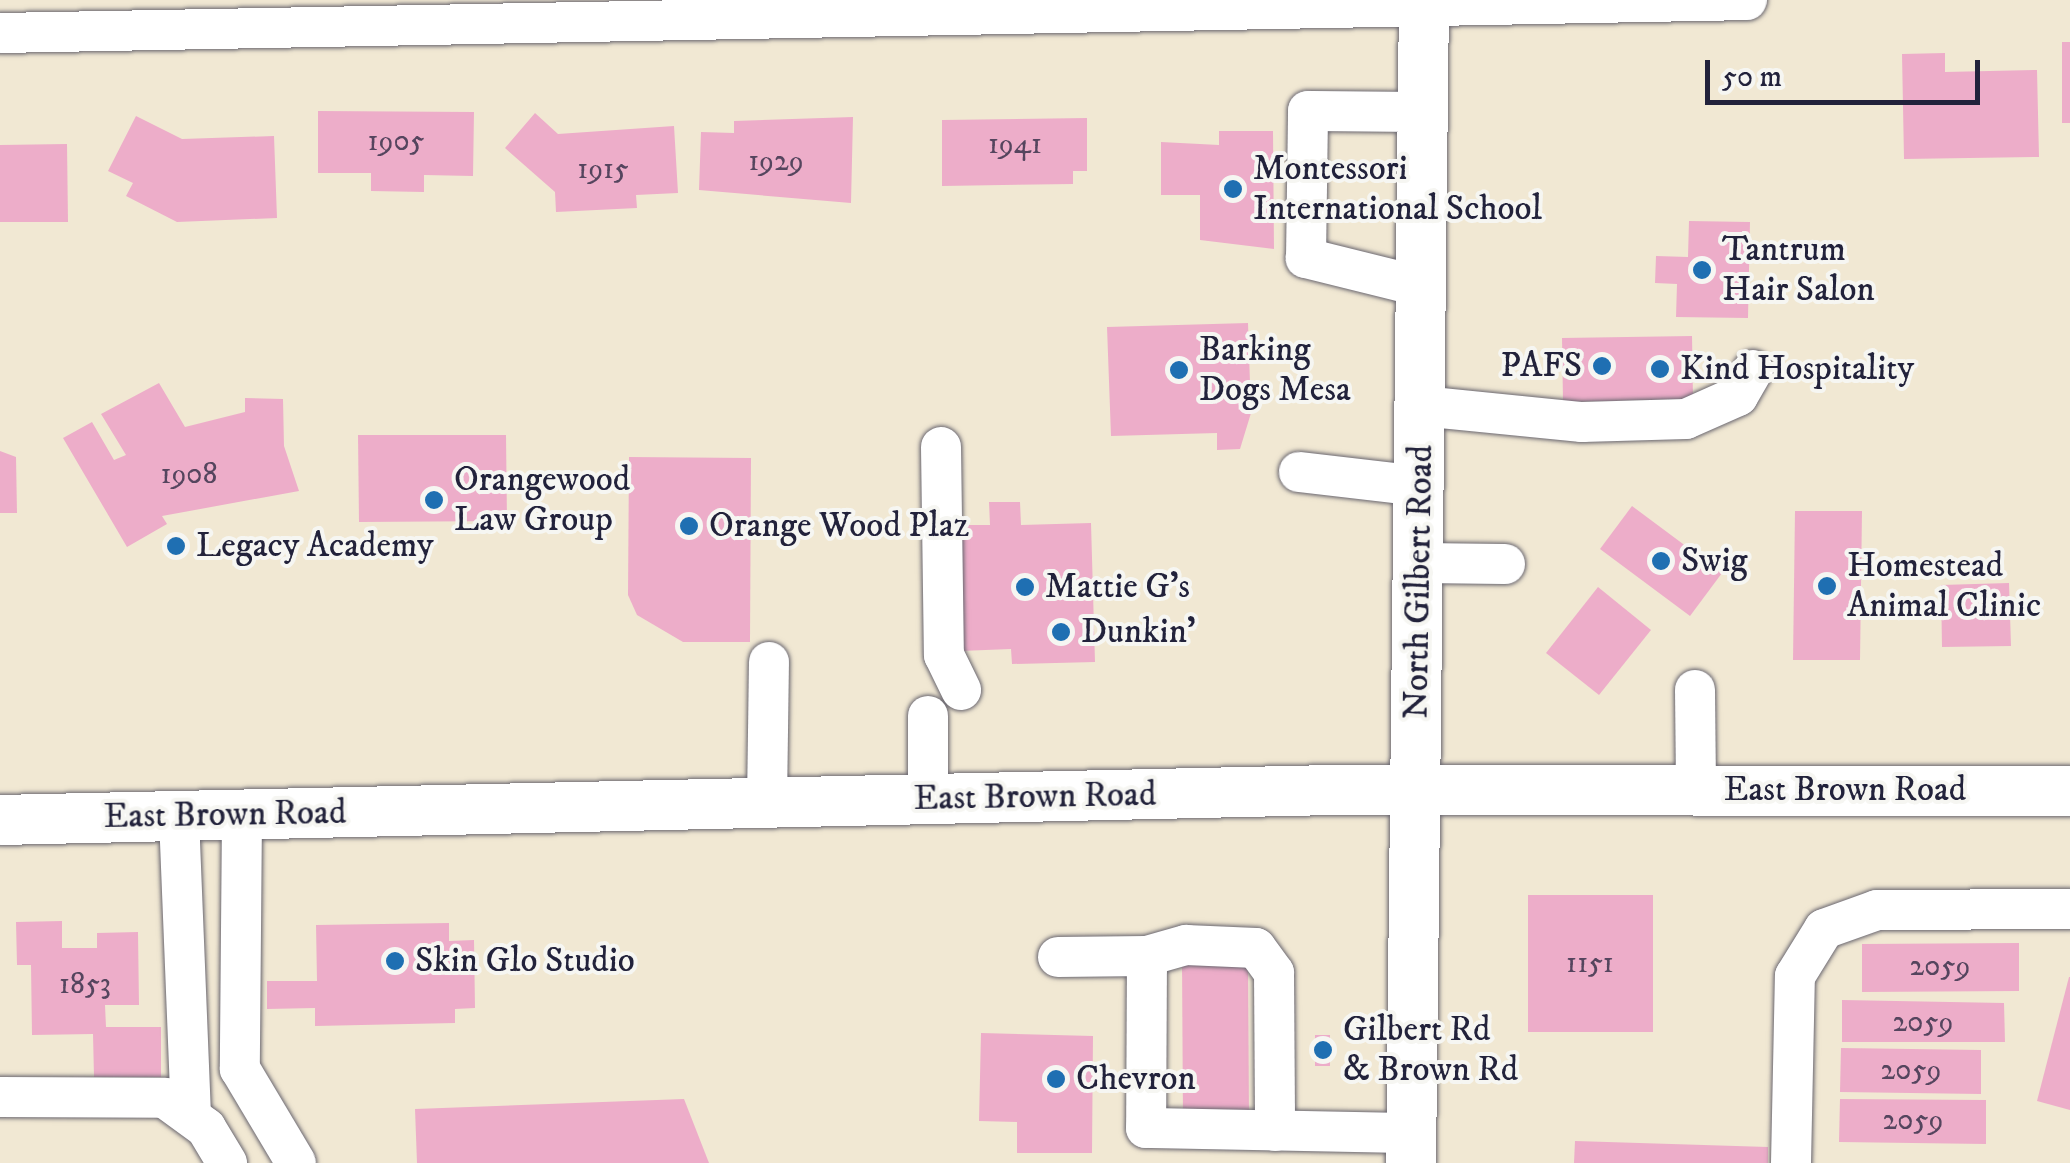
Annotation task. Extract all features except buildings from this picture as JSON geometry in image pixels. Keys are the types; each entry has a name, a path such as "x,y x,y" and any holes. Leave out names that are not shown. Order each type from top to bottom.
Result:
{"main road":[{"name":"North Gilbert Road","path":"1411,1148 1424,3"},
{"name":"East Brown Road","path":"0,820 1416,790 2070,791"}],"street":[{"path":"0,33 1424,3 1746,0"},
{"path":"1422,287 1306,258 1308,111 1425,112"},
{"path":"1421,406 1582,422 1686,419 1738,396 1753,370"},
{"path":"941,447 944,655 961,690"},
{"path":"1299,472 1420,486"},
{"path":"1420,563 1505,564"},
{"path":"767,803 769,662"},
{"path":"1695,690 1696,790"},
{"path":"928,716 928,800"},
{"path":"242,815 240,1069 296,1163"},
{"path":"179,816 190,1116"},
{"path":"1791,1163 1795,976 1824,930 1877,910 2070,909"},
{"path":"1058,957 1147,956 1186,945 1256,948 1274,973 1275,1132"},
{"path":"1147,956 1146,1128 1275,1132 1411,1148"},
{"path":"0,1097 165,1098 190,1116 226,1163"}],"place":[{"name":"Montessori International School","path":"1233,189"},
{"name":"Tantrum Hair Salon","path":"1702,270"},
{"name":"PAFS","path":"1602,366"},
{"name":"Kind Hospitality","path":"1660,369"},
{"name":"Barking Dogs Mesa","path":"1179,370"},
{"name":"Orangewood Law Group","path":"434,500"},
{"name":"Orange Wood Plaz","path":"689,526"},
{"name":"Legacy Academy","path":"176,546"},
{"name":"Swig","path":"1661,561"},
{"name":"Homestead Animal Clinic","path":"1827,586"},
{"name":"Mattie G's","path":"1025,587"},
{"name":"Dunkin'","path":"1061,632"},
{"name":"Skin Glo Studio","path":"395,961"},
{"name":"Gilbert Rd & Brown Rd","path":"1323,1050"},
{"name":"Chevron","path":"1056,1079"}]}
